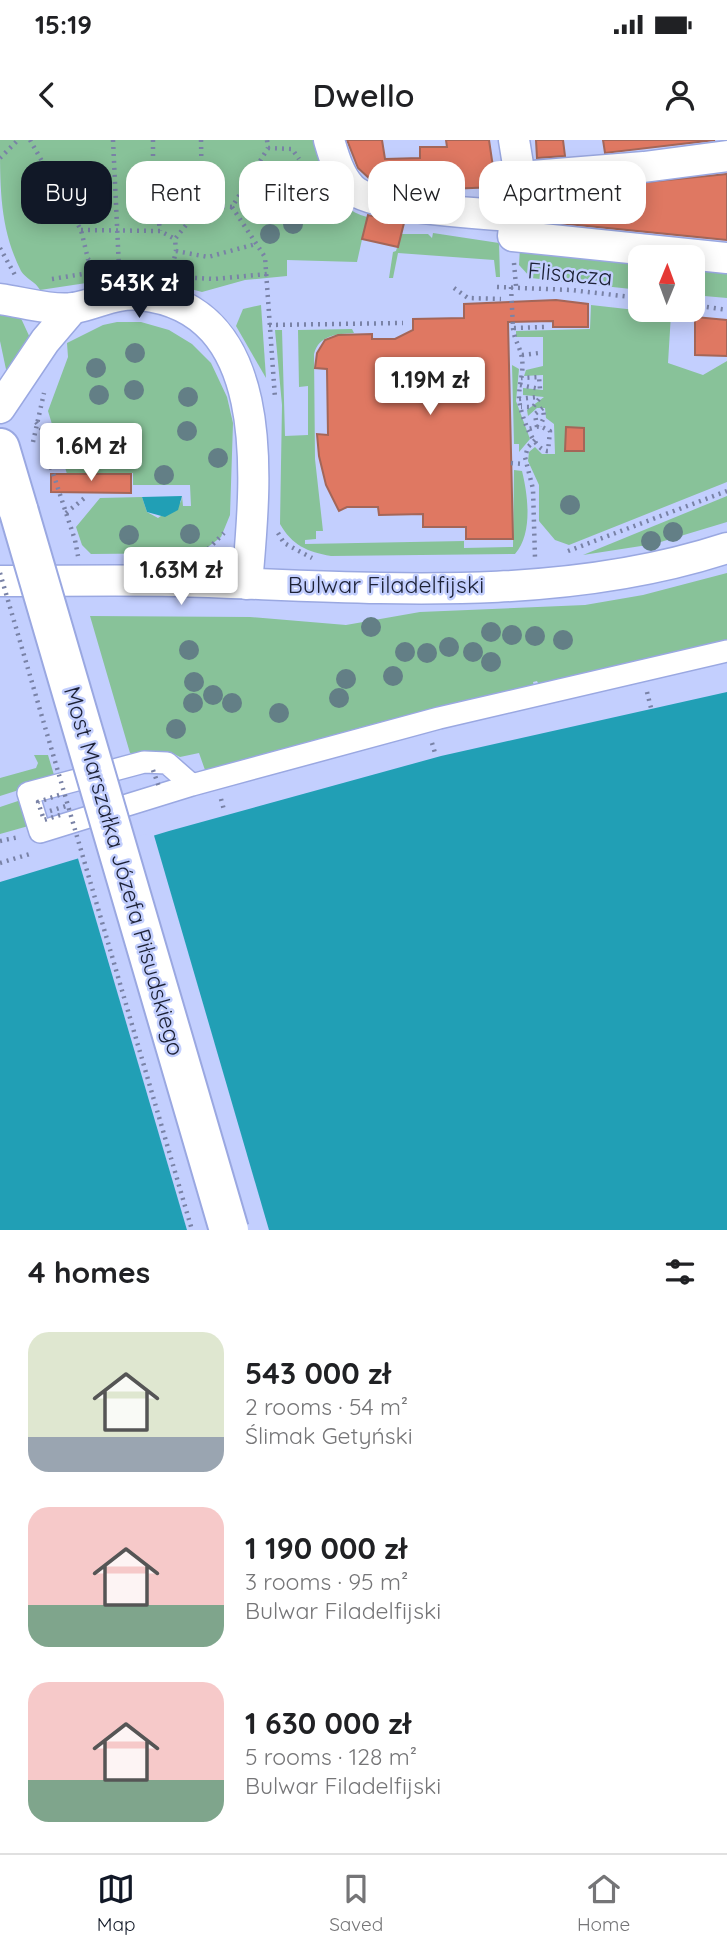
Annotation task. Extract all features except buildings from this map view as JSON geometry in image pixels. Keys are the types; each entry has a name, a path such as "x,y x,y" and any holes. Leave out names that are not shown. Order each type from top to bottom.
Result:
{"main road":[{"name":"Most Marszałka Józefa Piłsudskiego","path":"10,439 19,512 229,1230"}],"street":[{"path":"329,140 340,172 359,194 514,226 727,258"},
{"path":"514,140 517,161"},
{"path":"646,167 727,156"},
{"path":"9,289 73,308"},
{"path":"0,408 45,341 73,308 112,295 154,297 188,309 208,324 229,354 246,394 251,426 252,527 247,584"},
{"name":"Bulwar Filadelfijski","path":"0,581 539,584 603,577 727,548"},
{"path":"192,785 167,763 144,762 28,793 40,832 192,785 439,718 727,651"}],"path":[{"path":"0,158 18,140"},
{"path":"30,140 81,230 88,259 103,271"},
{"path":"113,140 119,271"},
{"path":"153,140 153,169 160,230"},
{"path":"201,140 201,161"},
{"path":"232,207 268,148 267,140"},
{"path":"268,148 292,149 299,159"},
{"path":"225,207 232,207"},
{"path":"232,207 265,257 274,386"},
{"path":"171,272 176,251 175,239 187,224"},
{"path":"81,230 160,230 175,239"},
{"path":"176,251 208,257 256,244"},
{"path":"0,248 9,289"},
{"path":"44,281 103,271 129,270"},
{"path":"149,270 171,272 180,277 214,279 267,274"},
{"path":"515,279 513,328 522,355 520,407 529,429 542,451 551,447 550,431 538,426 529,429"},
{"name":"Flisacza","path":"497,287 513,286 628,297"},
{"path":"454,288 468,298 501,299"},
{"path":"705,307 727,310"},
{"path":"269,325 403,323"},
{"path":"513,328 546,327"},
{"path":"522,355 539,353"},
{"path":"520,385 533,390 540,389 541,380 521,378"},
{"path":"519,399 530,397 539,400 530,407 520,407"},
{"path":"530,397 530,407"},
{"path":"10,439 43,431 44,446 78,557"},
{"path":"535,440 525,451 525,464 533,489 535,559"},
{"path":"511,463 525,464"},
{"path":"559,554 582,548 727,491"},
{"path":"66,513 87,496"},
{"path":"276,527 284,542 296,551 321,559"},
{"path":"524,559 547,556"},
{"path":"0,573 62,793 192,1230"},
{"path":"153,770 159,787"},
{"path":"60,815 44,820 38,802 62,793"},
{"path":"50,811 66,806"}],"shaded area":[{"path":"0,140 313,140 320,161 239,161 239,224 354,224 354,211 367,217 357,262 287,260 287,276 245,280 202,292 153,279 126,277 40,290 21,271 14,255 5,224"},
{"path":"433,233 499,243 500,277 496,277 494,260 398,253 393,278 389,278 393,252 396,251 401,234 428,234 432,238"},
{"path":"520,247 628,259 628,289 531,278 519,265"},
{"path":"705,268 727,271 727,298 705,296"},
{"path":"261,305 266,378 236,326 243,309"},
{"path":"591,305 628,309 628,322 671,322 668,363 703,375 727,361 727,482 569,545 555,540 539,521 539,485 528,461 529,452 535,447 542,454 555,454 554,424 546,418 545,408 537,408 528,416 527,410 544,397 523,395 523,388 543,390 543,375 524,376 526,370 543,366 543,337 516,337 516,331 590,329"},
{"path":"0,310 19,314 31,340 7,374 0,341"},
{"path":"141,322 169,330 192,344 211,363 227,397 233,423 230,515 221,537 200,553 91,554 82,545 76,527 100,498 142,497 147,512 158,518 181,502 182,496 183,506 191,506 190,485 133,485 133,473 67,474 48,411 68,357 67,343 103,325"},
{"path":"352,329 354,333 324,339 314,354 315,459 323,531 316,531 316,539 305,540 305,544 464,541 464,548 513,547 514,470 522,471 527,514 525,536 515,554 331,556 301,546 285,531 280,524 282,405 275,330 282,330 285,436 308,435 308,386 299,387 298,330"},
{"path":"512,365 519,369 516,401 530,439 519,452 519,444 514,444"},
{"path":"182,496 178,510 165,517 147,512 142,497"},
{"path":"727,496 727,522 654,544 583,555"},
{"path":"727,573 727,642 539,685 537,681 533,682 534,686 377,723 205,770 199,753 180,757 170,752 130,753 90,616 250,617 346,625 420,612 585,605 643,595"},
{"path":"727,692 727,1230 0,1230 0,882 169,831 441,756"},
{"path":"34,755 48,755 54,775 21,785 22,789 0,796 0,778 36,768 38,763"},
{"path":"24,799 32,825 0,834 0,807"}],"pier":[{"path":"153,832 269,1230 187,1230 77,855"}]}
